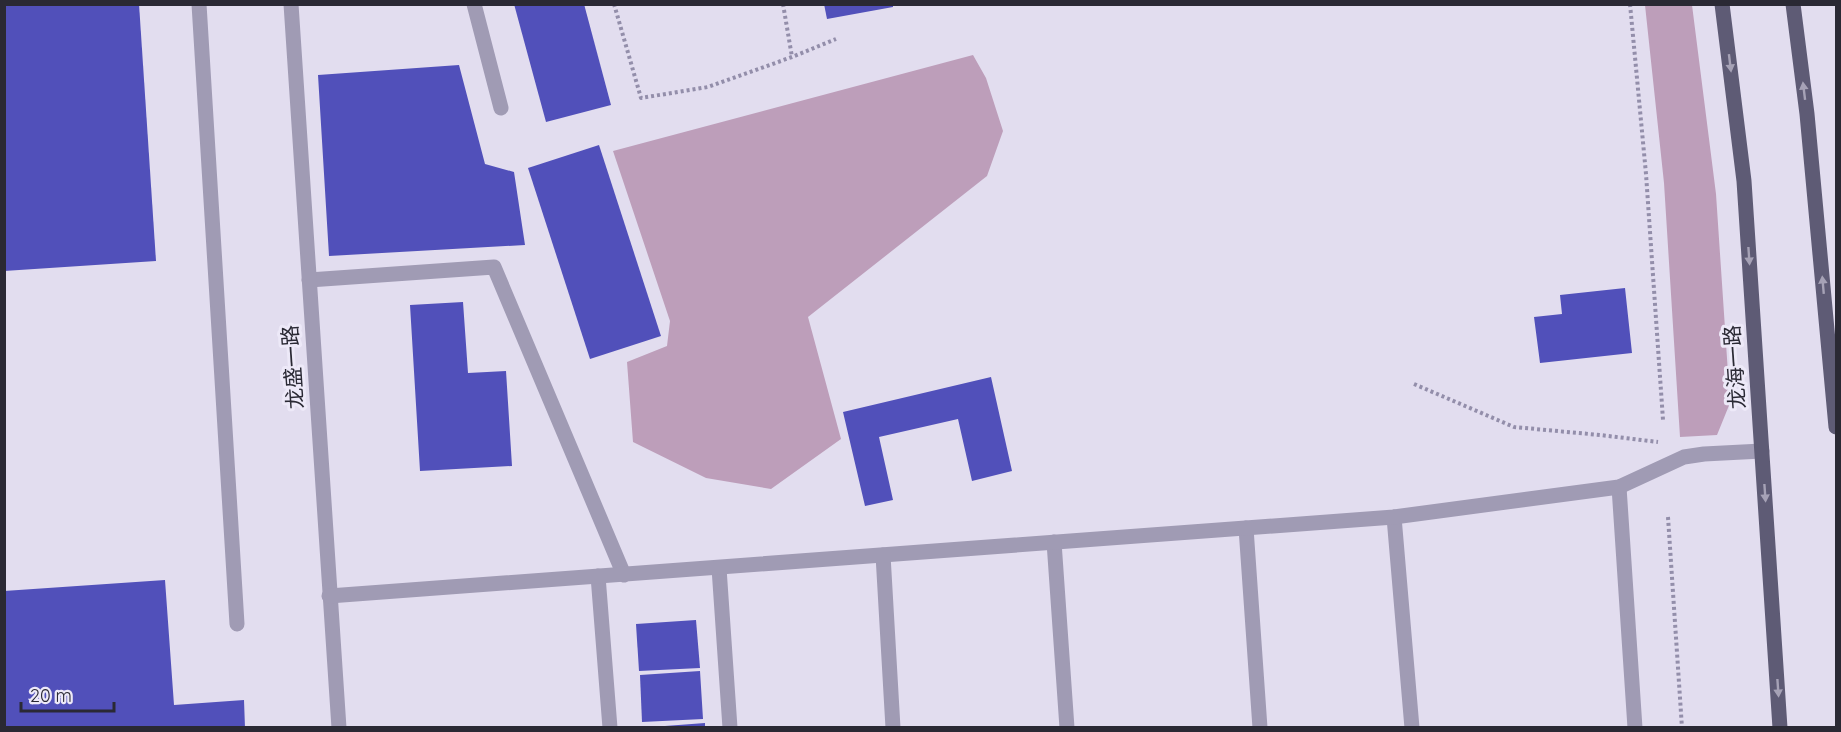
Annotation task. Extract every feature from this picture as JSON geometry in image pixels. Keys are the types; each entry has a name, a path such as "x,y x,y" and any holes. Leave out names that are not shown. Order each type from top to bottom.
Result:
{"main road":[{"name":"龙海一路","path":"1722,4 1744,180 1780,728"},
{"path":"1793,4 1807,114 1836,427"}],"street":[{"path":"199,4 237,624"},
{"name":"龙盛一路","path":"291,4 339,728"},
{"path":"474,4 501,108"},
{"path":"309,280 494,267 624,575"},
{"path":"329,596 1394,517 1618,487 1684,457 1762,451"},
{"path":"1618,487 1635,728"},
{"path":"1394,517 1412,728"},
{"path":"1246,528 1260,728"},
{"path":"1054,542 1067,728"},
{"path":"883,555 893,728"},
{"path":"720,568 730,728"},
{"path":"598,576 610,728"}],"path":[{"path":"614,4 641,98 708,87 836,39"},
{"path":"783,4 792,57"},
{"path":"1630,4 1646,174 1664,420"},
{"path":"1414,384 1514,427 1665,443 1684,457"},
{"path":"1668,517 1682,728"}],"shaded area":[{"path":"1645,5 1692,5 1716,194 1730,403 1717,435 1680,437 1664,183"},
{"path":"973,55 986,78 1003,131 987,176 808,317 841,439 771,489 706,478 633,442 627,362 667,346 670,321 613,151"}],"building":[{"path":"4,4 139,4 156,261 4,271"},
{"path":"514,4 584,4 611,105 546,122"},
{"path":"824,4 893,4 893,7 827,19"},
{"path":"459,65 485,164 514,172 525,245 329,256 318,75"},
{"path":"599,145 661,336 590,359 528,168"},
{"path":"1625,288 1632,353 1540,363 1534,317 1562,314 1560,295"},
{"path":"463,302 468,373 506,371 512,466 420,471 410,305"},
{"path":"991,377 1012,471 972,481 958,419 879,437 893,500 865,506 843,412"},
{"path":"165,580 174,705 244,700 245,728 4,728 4,591"},
{"path":"696,620 700,668 639,671 636,624"},
{"path":"700,671 703,719 642,722 640,675"},
{"path":"705,723 705,728 665,728 665,726"}]}
